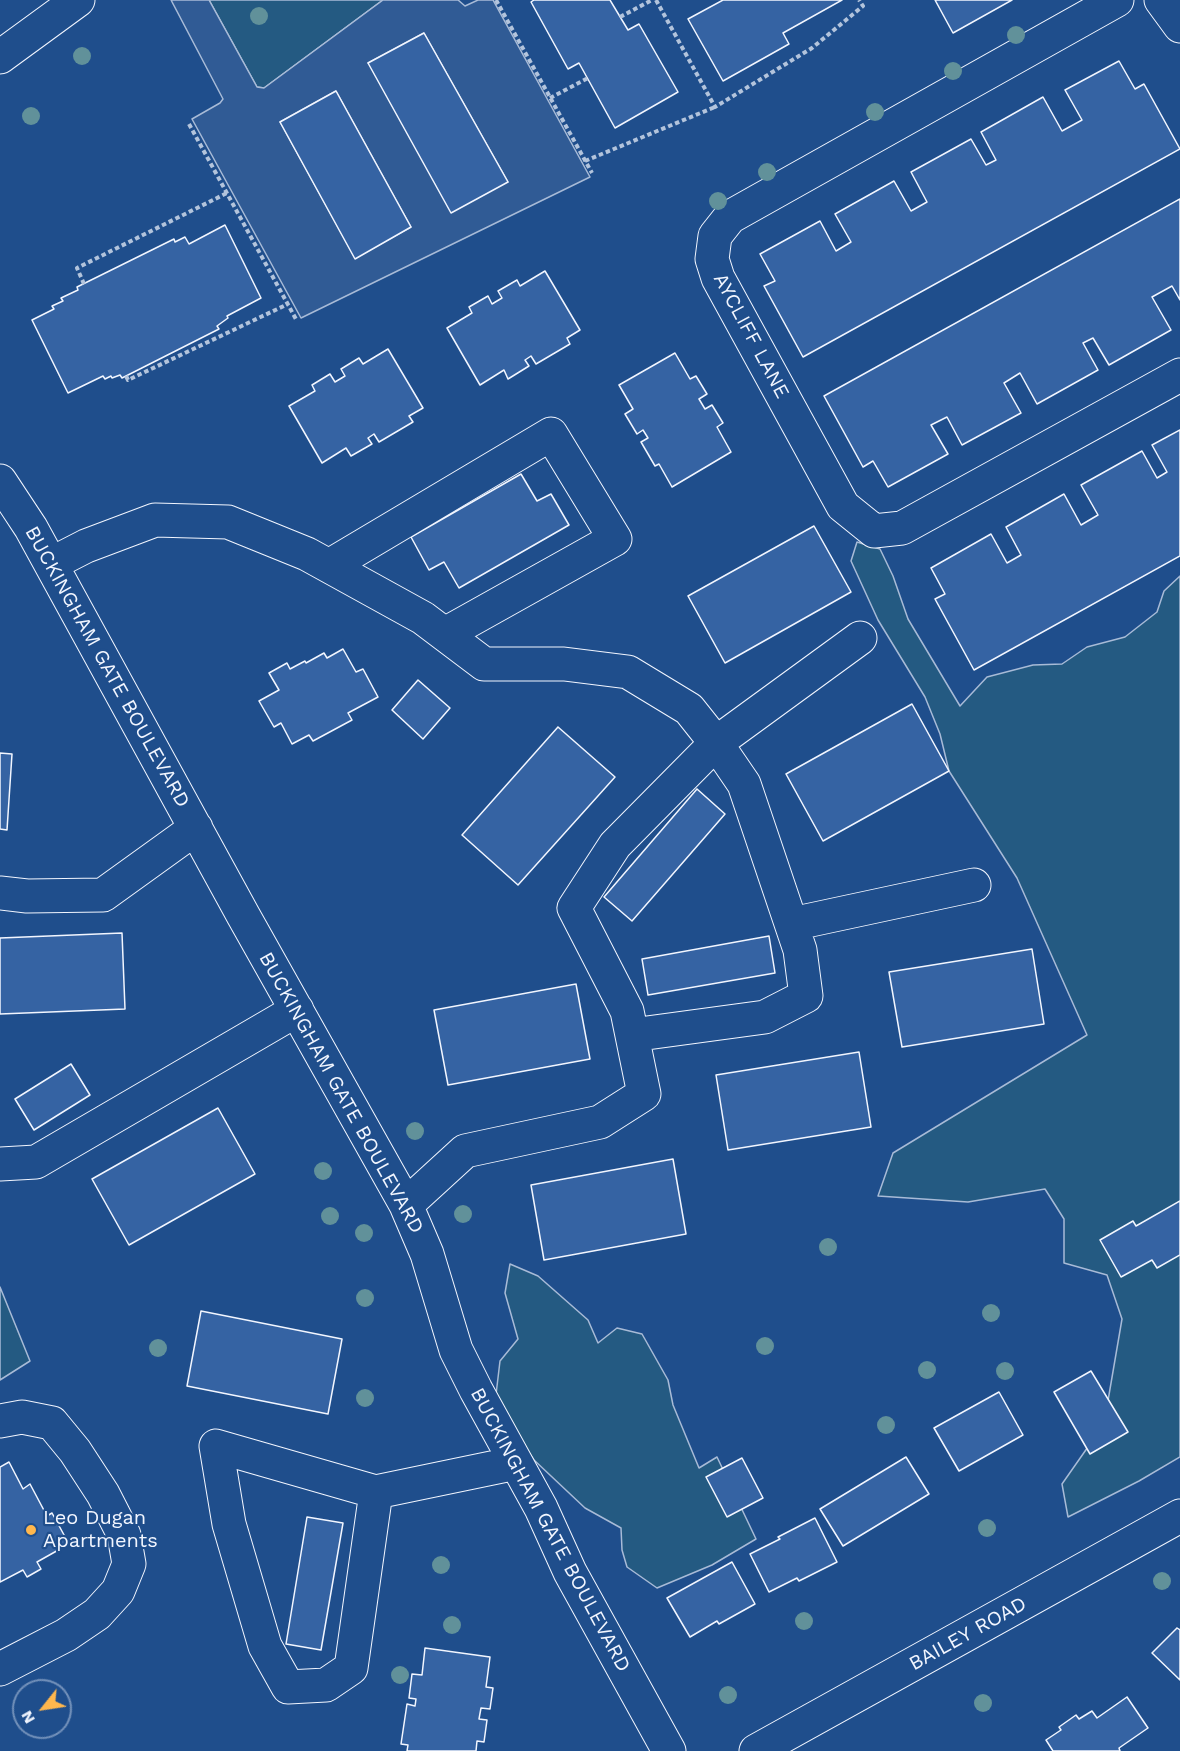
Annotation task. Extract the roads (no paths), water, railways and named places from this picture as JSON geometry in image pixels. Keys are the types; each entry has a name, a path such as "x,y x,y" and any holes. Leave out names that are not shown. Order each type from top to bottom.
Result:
{"street":[{"path":"0,57 78,0"},
{"name":"AYCLIFF LANE","path":"1117,0 730,217 716,236 712,259 718,278 843,506 874,531 902,528 1180,375"},
{"path":"1161,0 1180,26"},
{"path":"328,566 551,434 615,539 445,634"},
{"name":"BUCKINGHAM GATE BOULEVARD","path":"0,480 31,528 406,1205 427,1254 456,1350 541,1508 570,1572 669,1751"},
{"path":"51,564 86,546 155,520 228,522 307,554 423,618 484,664 564,664 628,672 689,709 716,742 744,784 800,950 806,996 765,1017 632,1035"},
{"path":"406,1205 465,1151 600,1122 644,1094 627,1011 574,908 615,845 716,742 860,638"},
{"path":"0,892 27,896 103,896 196,828"},
{"path":"792,924 975,885"},
{"path":"0,1164 36,1162 297,1010"},
{"path":"0,1421 22,1418 52,1423 75,1451 103,1494 124,1535 129,1564 118,1591 97,1614 66,1635 0,1669"},
{"path":"376,1492 351,1668 326,1685 288,1687 265,1646 229,1524 216,1446 376,1492 516,1463"},
{"name":"BAILEY ROAD","path":"756,1751 1180,1516"}],"place":[{"name":"Leo Dugan Apartments","path":"31,1530"}]}
